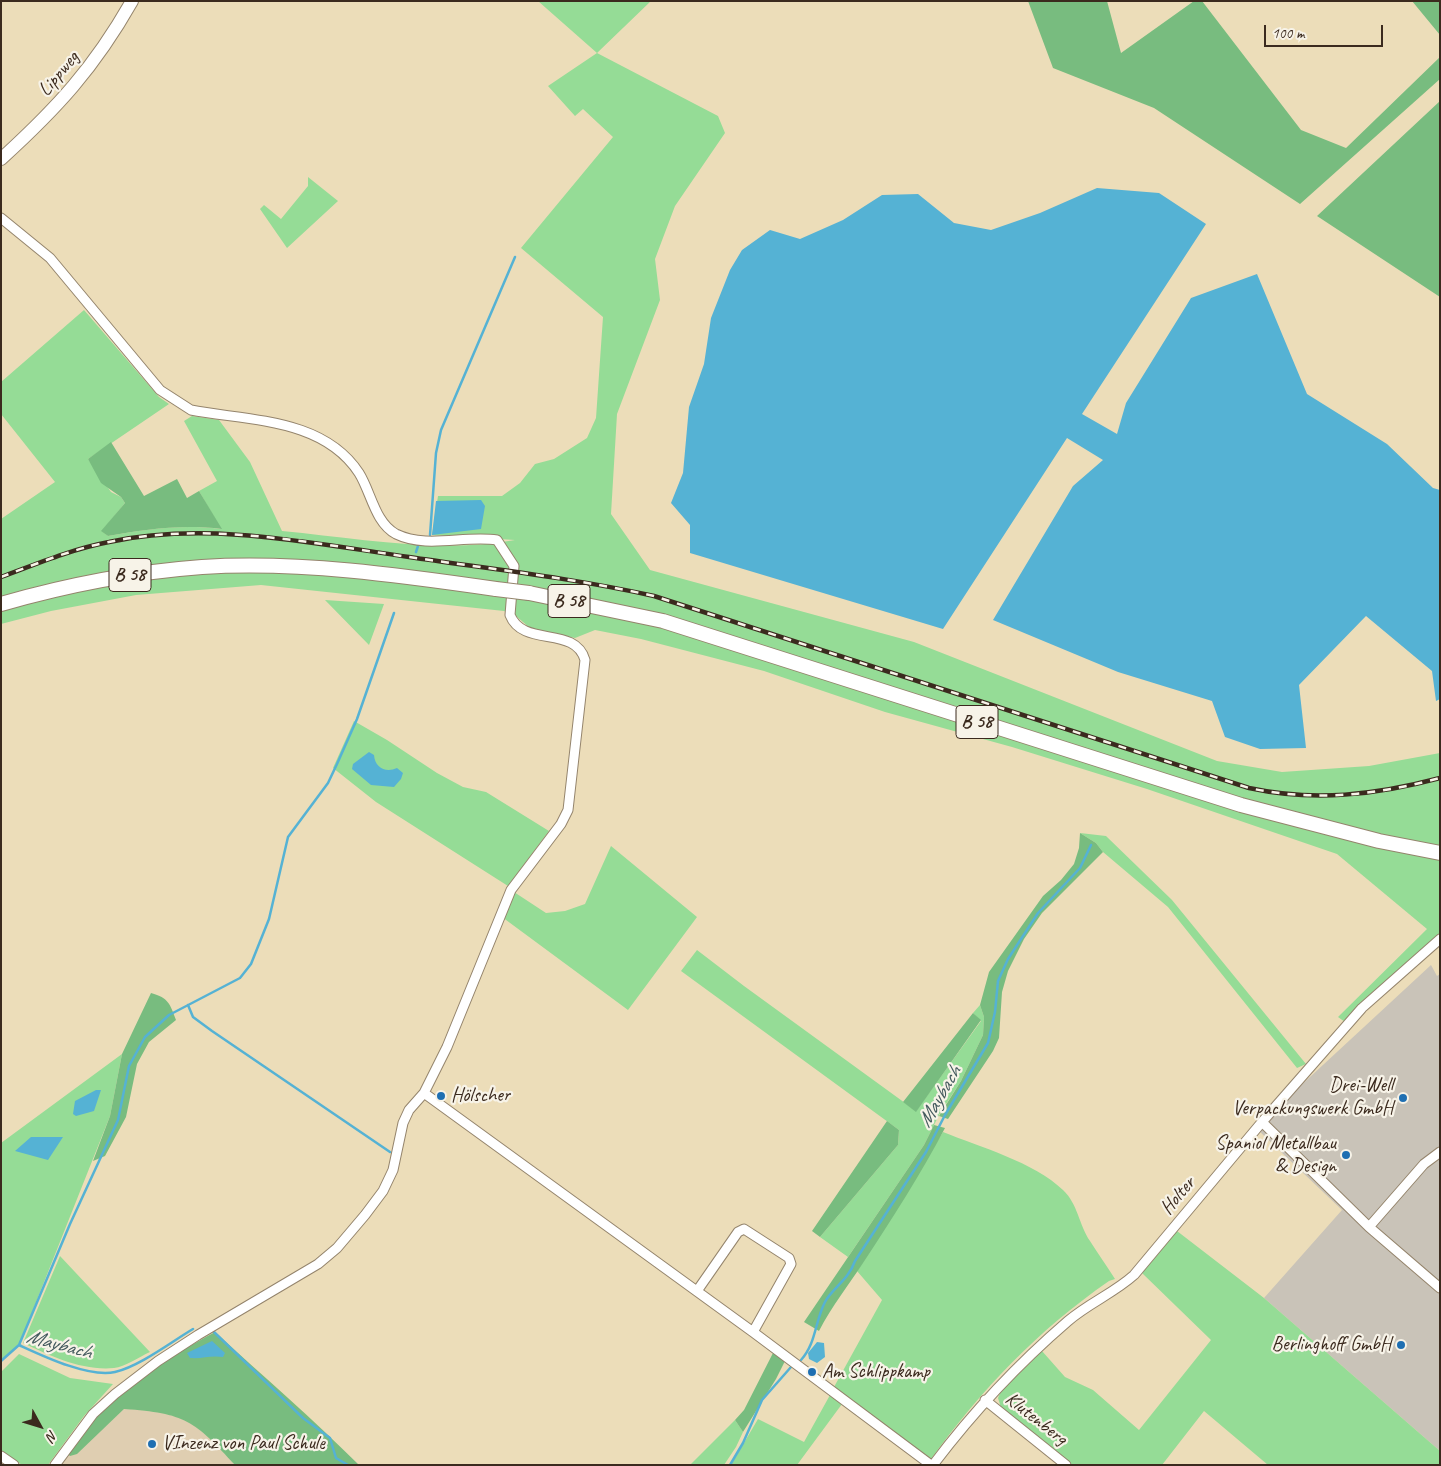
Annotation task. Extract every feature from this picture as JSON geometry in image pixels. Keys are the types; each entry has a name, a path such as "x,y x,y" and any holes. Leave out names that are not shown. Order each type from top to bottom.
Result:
{"main road":[{"name":"B 58","path":"1,604 94,581 203,567 312,567 427,579 529,593 663,621 1241,806 1379,841 1440,852"}],"street":[{"name":"Lippweg","path":"1,159 48,116 89,69 132,1"},
{"path":"1,218 50,258 168,398 191,410 297,428 316,434 341,452 354,466 368,490 381,520 395,533 421,540 497,540 514,566 510,615 512,620 526,632 570,641 583,652 586,660 568,810 561,824 511,890 447,1047 424,1093 406,1116 393,1170 383,1191 337,1248 301,1275 158,1361 115,1394 93,1414 55,1465"},
{"name":"Holter","path":"932,1465 985,1400 1069,1320 1123,1285 1134,1275 1262,1122 1362,1008 1440,939"},
{"path":"424,1093 754,1332 932,1465"},
{"path":"1262,1122 1370,1226 1440,1288"},
{"path":"1370,1226 1424,1164 1440,1152"},
{"path":"697,1291 738,1232 744,1229 790,1258 791,1264 754,1332"},
{"name":"Klutenberg","path":"985,1400 1066,1465"},
{"path":"1,1456 14,1465"}],"shaded area":[{"path":"1431,965 1437,976 1440,974 1440,1451 1264,1298 1342,1210 1259,1131 1297,1089"},
{"name":"VInzenz von Paul Schule","path":"124,1409 156,1411 187,1420 207,1435 235,1465 58,1465 67,1453 107,1425"}],"green space":[{"path":"538,1 651,1 597,53"},
{"path":"1028,1 1107,1 1121,53 1194,1 1202,1 1301,130 1346,148 1440,57 1440,79 1300,204 1154,108 1053,68"},
{"path":"1412,1 1440,1 1440,35"},
{"path":"597,53 718,116 725,133 675,206 655,259 660,300 617,414 611,514 650,570 914,642 1217,761 1282,772 1369,766 1440,753 1440,933 1345,1022 1338,1017 1427,929 1337,854 1147,789 1012,747 885,712 764,671 641,639 595,630 575,638 530,628 516,616 504,611 261,585 136,595 51,611 1,624 1,519 55,482 1,414 1,382 84,310 159,397 169,404 88,459 111,492 121,497 125,503 102,531 108,536 164,528 221,529 199,491 217,481 184,421 192,416 219,420 250,462 282,531 369,541 429,545 487,544 515,540 432,535 438,496 502,496 520,483 535,464 554,459 587,438 596,418 603,317 521,248 613,137 583,109 575,116 548,86"},
{"path":"1440,101 1440,297 1317,216"},
{"path":"308,177 338,201 287,248 260,209 264,205 281,219 308,186"},
{"path":"111,442 144,496 177,479 187,498 199,491 222,529 165,528 108,536 101,531 125,503 121,497 101,483 88,459"},
{"path":"325,600 384,604 369,645"},
{"path":"354,721 437,773 463,787 486,792 549,831 508,886 376,802 333,768"},
{"path":"1080,833 1106,836 1172,900 1306,1064 1297,1068 1168,907 1103,852 1096,843"},
{"path":"1080,833 1096,843 1103,852 1042,913 1024,939 1008,971 1002,992 999,1038 993,1051 948,1119 939,1116 961,1081 983,1035 984,1017 980,1005 989,972 1043,896 1061,880 1074,864 1079,848"},
{"path":"611,846 697,917 628,1010 502,917 514,892 546,913 565,911 585,904"},
{"path":"697,950 916,1111 981,1021 973,1013 980,1005 984,1017 983,1035 961,1081 939,1115 924,1145 848,1257 820,1237 898,1145 899,1130 681,971"},
{"path":"151,993 162,997 168,1002 176,1020 149,1042 137,1064 126,1117 105,1156 93,1161 110,1116 122,1054"},
{"path":"973,1013 981,1020 916,1112 903,1102"},
{"path":"122,1054 110,1116 19,1345 1,1361 1,1143"},
{"path":"887,1121 899,1130 898,1145 820,1237 812,1231"},
{"path":"934,1125 945,1128 906,1196 819,1331 804,1322 924,1145"},
{"path":"943,1132 1022,1163 1051,1180 1063,1190 1072,1202 1086,1235 1115,1279 1109,1281 1058,1320 1012,1362 970,1409 931,1459 834,1387 882,1300 857,1271"},
{"path":"1177,1231 1264,1298 1440,1451 1440,1465 1268,1465 1204,1411 1162,1465 1072,1465 1002,1411 998,1398 1001,1391 1042,1351 1065,1377 1093,1390 1139,1430 1211,1340 1142,1273"},
{"path":"60,1256 150,1352 123,1366 102,1368 79,1365 23,1343"},
{"path":"215,1332 306,1414 359,1465 235,1465 209,1438 187,1422 161,1413 124,1409 77,1454 70,1456 67,1453 90,1422 117,1395 148,1371"},
{"path":"773,1353 785,1361 743,1432 735,1420 744,1410"},
{"path":"19,1354 70,1378 113,1384 84,1416 48,1465 22,1465 1,1450 1,1372"},
{"path":"830,1395 842,1404 797,1465 731,1465 758,1419 804,1442"},
{"path":"735,1420 743,1432 724,1465 690,1465"}],"water":[{"path":"1097,188 1159,193 1206,224 1082,414 1117,434 1126,403 1191,298 1257,274 1307,394 1387,444 1433,488 1440,490 1440,699 1436,701 1432,671 1366,616 1299,685 1306,748 1260,749 1225,737 1212,701 1118,672 993,620 1073,486 1103,460 1067,438 943,629 690,553 690,525 671,503 683,473 689,407 704,364 711,318 730,270 742,250 770,230 800,239 843,220 882,195 918,194 954,223 991,230 1040,213"},
{"path":"481,500 485,506 481,529 432,535 436,501"},
{"path":"369,752 374,755 376,763 385,770 397,768 403,773 401,779 394,787 371,785 352,769 353,764"},
{"path":"96,1090 101,1090 94,1111 76,1116 73,1114 75,1101"},
{"path":"31,1137 63,1137 48,1160 15,1151"},
{"path":"212,1341 225,1353 223,1357 190,1358 187,1353"},
{"path":"817,1342 824,1343 825,1357 817,1363 809,1359 808,1353"}],"waterway":[{"path":"430,535 436,453 441,430 515,257"},
{"path":"416,552 418,546"},
{"path":"19,1345 70,1224 118,1120 129,1066 145,1037 169,1015 240,978 251,964 269,919 288,837 328,783 337,764 357,719 394,613"},
{"name":"Maybach","path":"801,1360 813,1340 825,1302 848,1274 926,1152 945,1115 988,1043 995,1012 998,981 1008,959 1038,913 1080,868 1091,845"},
{"path":"188,1005 193,1017 212,1031 390,1152"},
{"name":"Maybach","path":"1,1361 19,1345 53,1360 80,1369 92,1372 115,1372 135,1365 193,1329"},
{"name":"Maybach","path":"214,1332 303,1418 330,1438 336,1458 348,1465"},
{"name":"Maybach","path":"730,1465 743,1443 762,1400 791,1367"}],"railway":[{"path":"1,577 81,549 146,536 183,534 259,536 335,546 563,579 654,596 1249,788 1297,795 1345,795 1392,789 1440,778"}],"place":[{"name":"Hölscher","path":"441,1096"},
{"name":"Drei-Well Verpackungswerk GmbH","path":"1403,1098"},
{"name":"Spaniol Metallbau & Design","path":"1346,1155"},
{"name":"Berlinghoff GmbH","path":"1401,1345"},
{"name":"Am Schlippkamp","path":"812,1372"},
{"name":"VInzenz von Paul Schule","path":"152,1444"}]}
